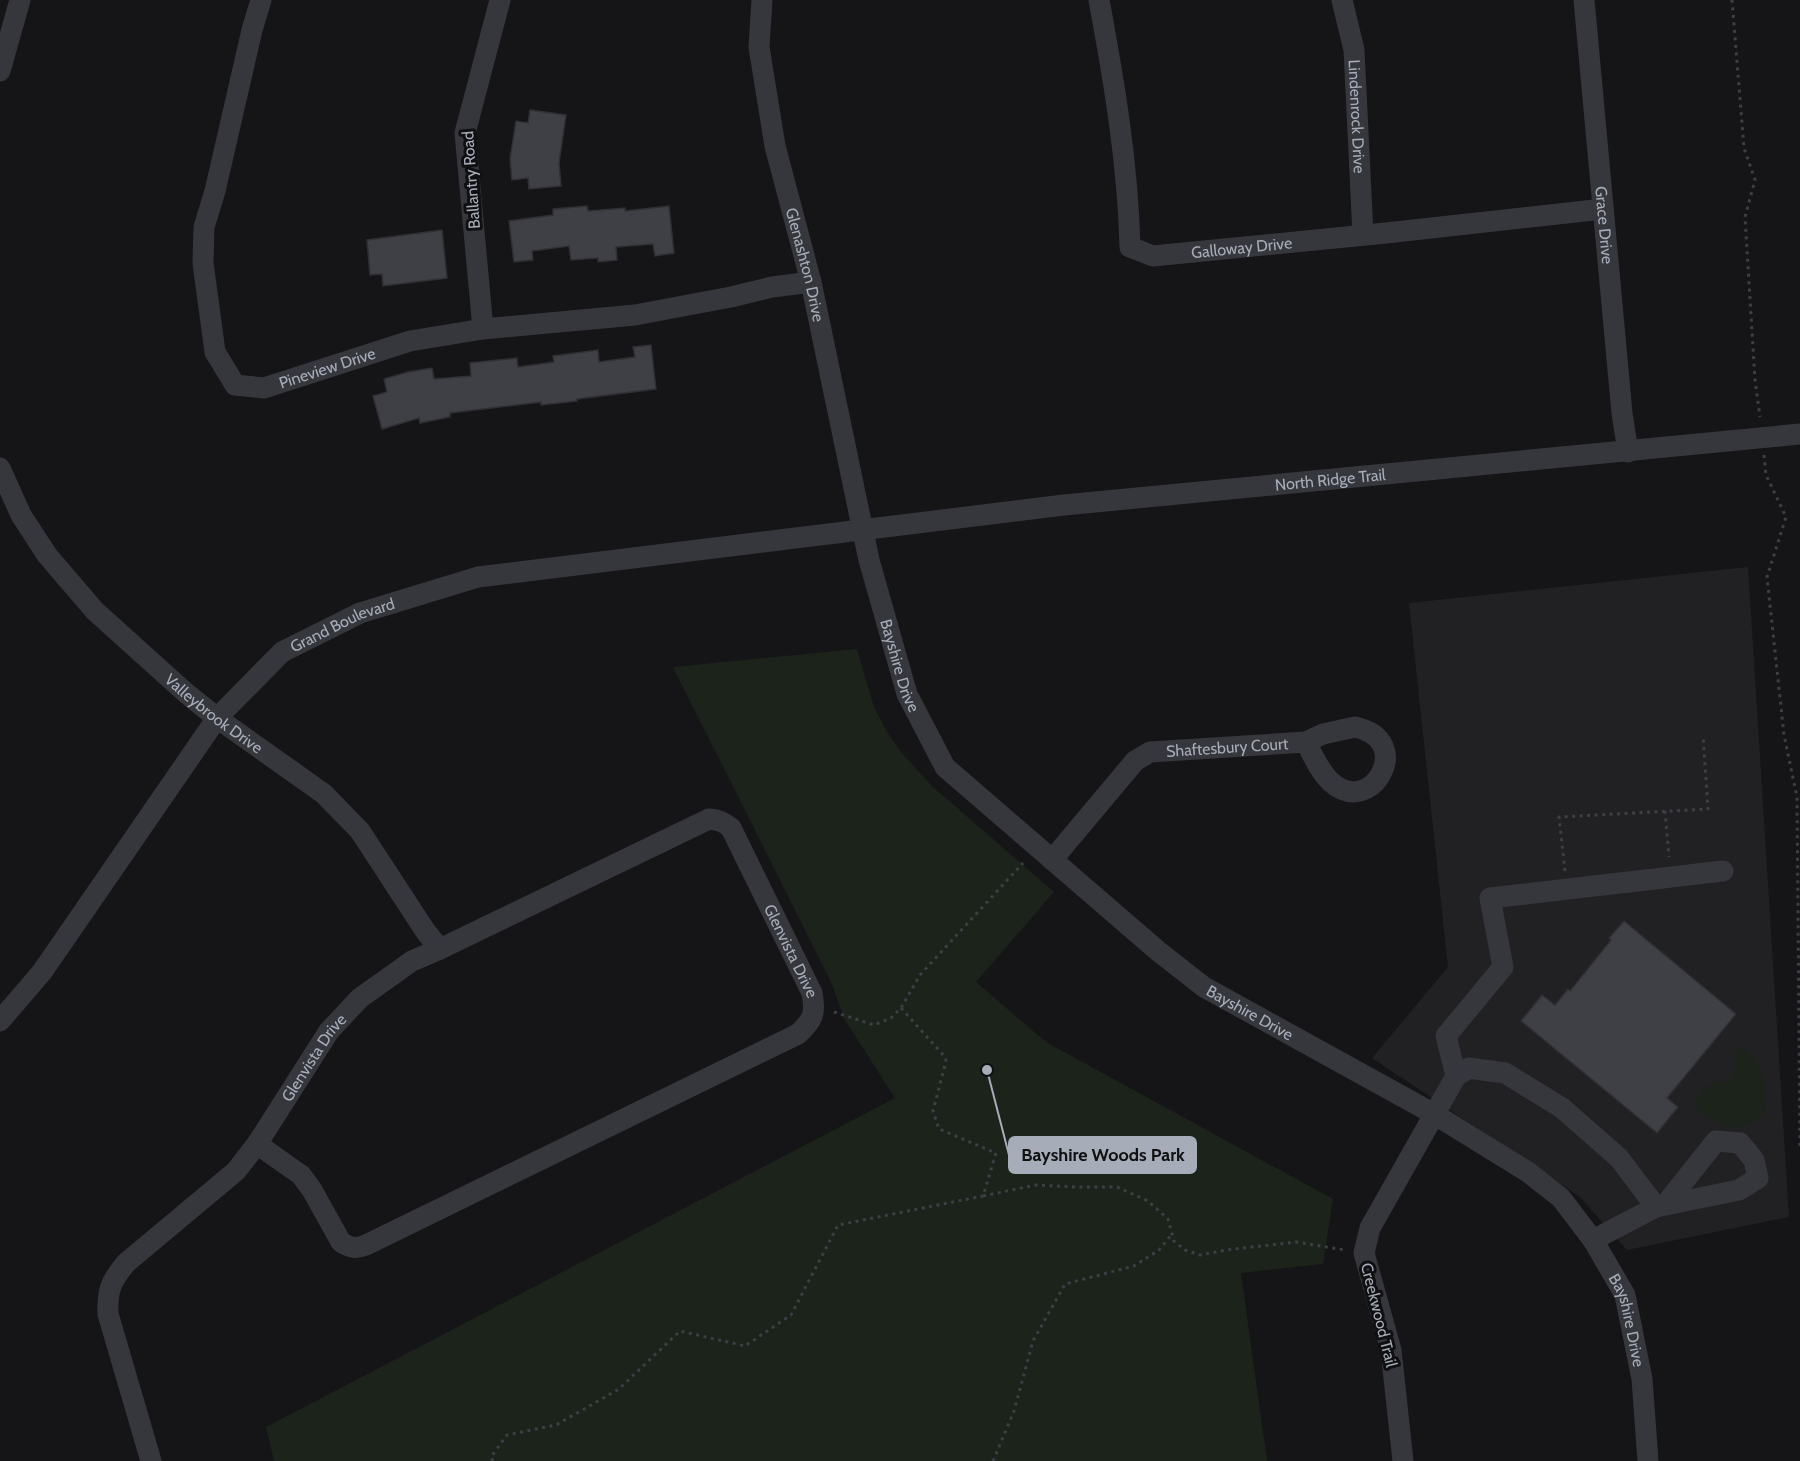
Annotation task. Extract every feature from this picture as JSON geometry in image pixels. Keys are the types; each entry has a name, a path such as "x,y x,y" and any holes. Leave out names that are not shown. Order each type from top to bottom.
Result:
{"street":[{"path":"0,71 20,0"},
{"name":"Pineview Drive","path":"261,0 204,227 203,263 216,352 235,385 264,388 410,340 483,329 635,315 772,287 811,282"},
{"name":"Ballantry Road","path":"483,329 465,133 500,0"},
{"name":"Glenashton Drive","path":"762,0 759,47 775,146 811,282 863,529"},
{"name":"Galloway Drive","path":"1099,0 1114,82 1129,217 1130,247 1154,256 1602,209"},
{"name":"Lindenrock Drive","path":"1342,0 1353,50 1363,235"},
{"name":"Grace Drive","path":"1584,0 1602,209 1628,452"},
{"name":"North Ridge Trail","path":"863,529 1064,505 1800,434"},
{"name":"Valleybrook Drive","path":"0,468 6,500 21,515 47,555 94,611 217,718 324,794 360,831 426,932 440,949"},
{"name":"Grand Boulevard","path":"0,1021 42,972 217,718 282,652 360,613 478,577 863,529"},
{"name":"Bayshire Drive","path":"863,529 869,560 907,694 945,767 1158,951 1203,987 1434,1114 1528,1172 1561,1198 1593,1240 1624,1295 1642,1379 1648,1461"},
{"name":"Shaftesbury Court","path":"1052,860 1135,761 1150,752 1306,742"},
{"name":"Glenvista Drive","path":"152,1461 108,1314 107,1296 114,1279 126,1263 236,1171 257,1144 329,1031 360,998 382,981 412,961 709,819 725,823 735,835 812,993 815,1008 810,1023 798,1034 358,1248 348,1247 341,1242 301,1175 257,1144"},
{"path":"1593,1240 1661,1206 1619,1158 1562,1108 1505,1073 1469,1068 1456,1076 1446,1036 1503,967 1490,898 1723,871"},
{"name":"Creekwood Trail","path":"1403,1461 1391,1350 1364,1253 1370,1228 1456,1076"}],"path":[{"path":"1732,0 1744,148 1755,180 1745,217 1755,380 1760,417"},
{"path":"1764,451 1766,475 1786,517 1767,577 1784,735 1797,797 1800,1146"},
{"path":"1567,889 1559,817 1708,809 1703,735"},
{"path":"1665,811 1671,877"},
{"path":"834,1012 874,1026 891,1018 901,1008 920,975 1023,863"},
{"path":"901,1008 945,1057 946,1061 933,1112 939,1129 996,1153 983,1196"},
{"path":"493,1461 492,1457 507,1435 556,1425 619,1389 681,1331 745,1346 791,1315 838,1225 1036,1185 1117,1187 1148,1201 1168,1219 1173,1241 1185,1250 1200,1255 1296,1242 1347,1251"},
{"path":"993,1461 1014,1411 1033,1341 1065,1284 1134,1266 1159,1250 1172,1234"}],"shaded area":[{"path":"1748,567 1789,1217 1627,1250 1580,1197 1372,1058 1448,967 1409,603"},
{"path":"857,649 874,707 900,751 933,787 1054,892 976,982 1046,1042 1333,1199 1323,1264 1241,1273 1267,1461 274,1461 266,1427 895,1098 845,1020 831,982 673,667"},
{"path":"1740,1046 1748,1053 1762,1075 1765,1113 1745,1126 1730,1127 1710,1118 1693,1105 1710,1085 1732,1079"}],"building":[{"path":"530,110 566,115 559,163 561,186 529,189 528,178 512,180 510,159 516,121 528,123"},
{"path":"587,206 588,211 625,208 625,211 669,206 674,253 655,256 653,244 616,247 617,260 598,262 598,258 571,260 569,246 532,251 533,260 514,262 509,221 553,215 553,209"},
{"path":"442,230 447,278 383,286 382,274 370,275 367,240"},
{"path":"651,345 656,389 577,399 577,401 541,405 541,402 450,413 450,417 420,423 419,418 382,429 373,396 387,392 384,379 408,372 432,368 434,379 471,376 470,363 517,358 518,367 554,362 553,356 598,350 599,362 635,357 633,347"},
{"path":"1624,921 1736,1014 1667,1098 1678,1107 1657,1133 1521,1021 1542,995 1555,1005 1568,989 1570,991"}],"place":[{"name":"Bayshire Woods Park","path":"987,1070"}]}
